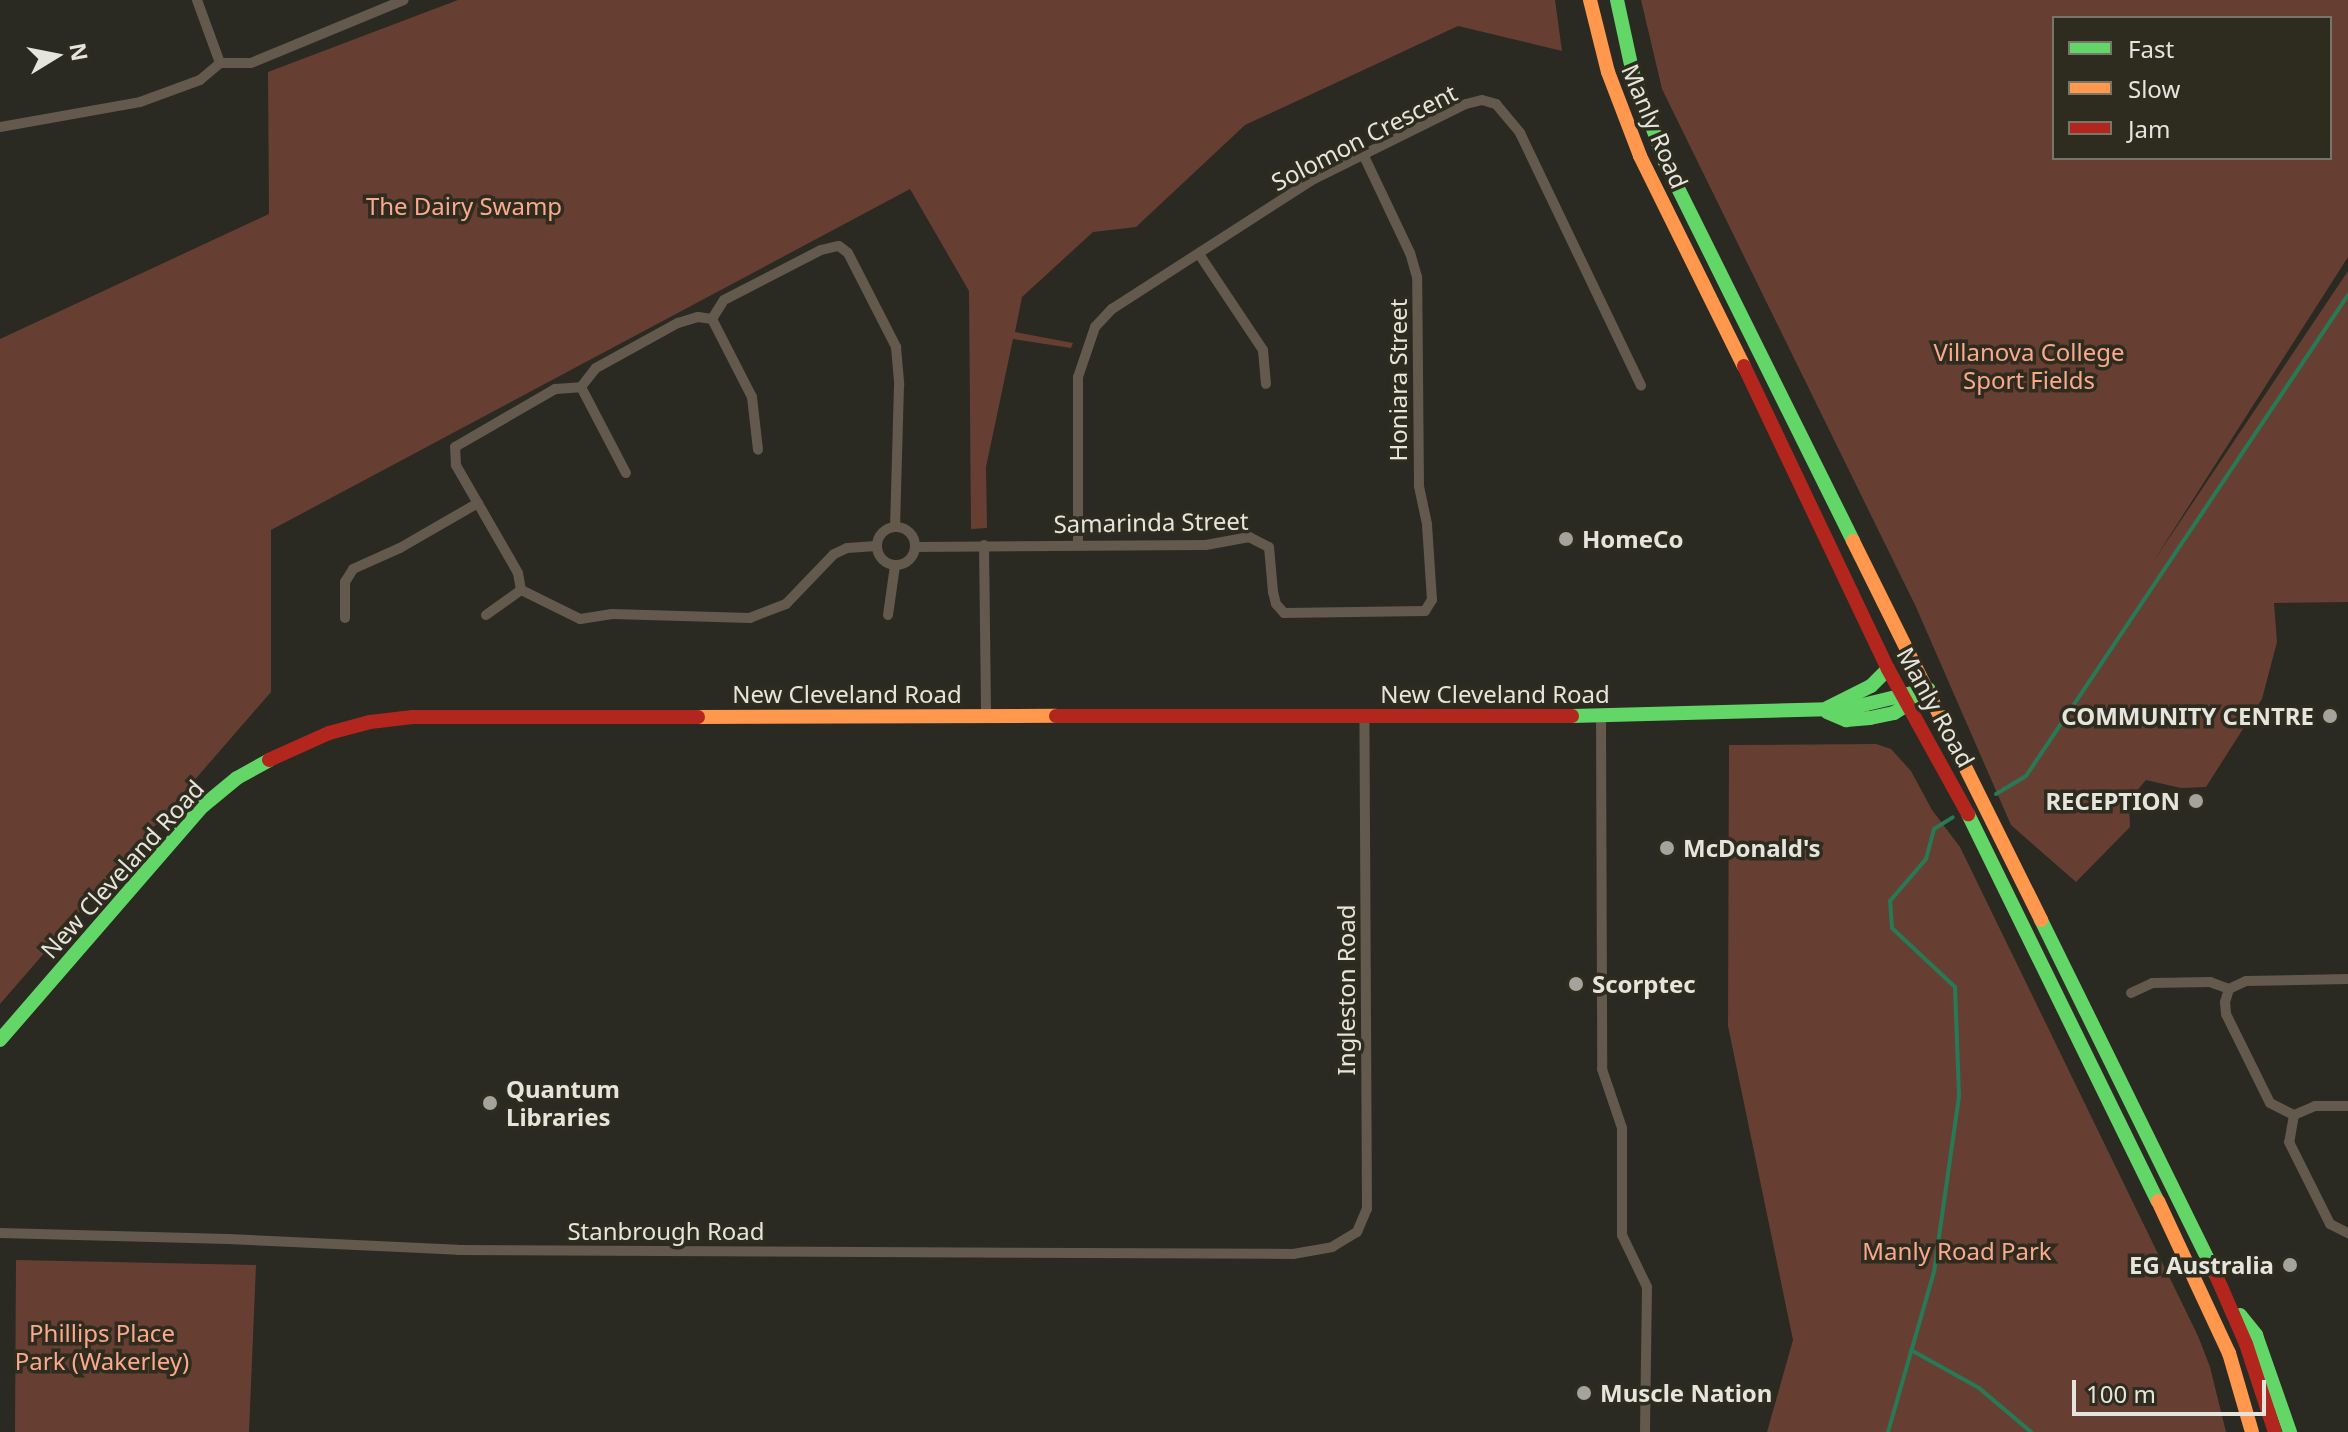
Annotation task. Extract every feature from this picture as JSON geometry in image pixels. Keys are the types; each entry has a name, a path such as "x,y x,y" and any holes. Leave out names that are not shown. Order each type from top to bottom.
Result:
{"main road":[{"name":"Manly Road","path":"1590,0 1608,72 1640,156 1730,336 1888,669 1967,811 2217,1324 2252,1432"},
{"name":"Manly Road","path":"1617,0 1633,74 1655,140 2233,1309 2275,1432"},
{"name":"New Cleveland Road","path":"0,1040 203,806 237,778 329,733 413,717 1601,716 1823,710 1871,686 1888,669"},
{"name":"New Cleveland Road","path":"1823,710 1846,720 1882,716 1929,689"},
{"path":"2233,1309 2247,1321 2256,1335 2290,1432"}],"street":[{"path":"197,0 220,63"},
{"path":"0,127 140,102 200,80 220,63 251,63 398,1"},
{"name":"Solomon Crescent","path":"1078,545 1078,377 1095,327 1112,309 1314,179 1466,104 1482,100 1505,111 1520,133 1641,386"},
{"name":"Honiara Street","path":"1364,156 1410,253 1417,277 1419,486 1427,524 1432,600 1425,611"},
{"path":"712,319 724,300 821,250 839,246 848,253 896,347 899,385 895,527"},
{"path":"1199,254 1263,350 1266,384"},
{"path":"521,590 518,573 454,455 455,447 555,389 581,387 596,368 678,323 698,317 712,319"},
{"path":"712,319 752,397 758,450"},
{"path":"581,387 626,473"},
{"path":"345,618 345,582 353,569 400,548 478,503"},
{"path":"895,527 907,530 915,547 907,563 895,566 884,562 876,546 880,535 895,527"},
{"name":"Samarinda Street","path":"915,547 1206,545 1249,537 1269,547 1273,592 1276,604 1284,613 1425,611"},
{"path":"984,545 986,716"},
{"path":"521,590 580,619 612,614 750,618 786,604 834,554 847,548 876,546"},
{"path":"888,615 895,566"},
{"path":"486,615 521,590"},
{"name":"Ingleston Road","path":"1332,1247 1357,1232 1367,1209 1364,716"},
{"path":"1601,716 1602,1069 1622,1128 1622,1235 1647,1287 1645,1432"},
{"path":"2131,993 2152,983 2210,982 2229,989 2246,981 2348,979"},
{"path":"2229,989 2226,1014 2270,1103 2294,1115 2315,1106 2348,1106"},
{"path":"2294,1115 2289,1142 2330,1224 2348,1233"},
{"name":"Stanbrough Road","path":"0,1233 228,1239 458,1250 1293,1254 1332,1247"}],"green space":[{"name":"The Dairy Swamp","path":"458,0 1555,0 1562,51 1458,26 1245,125 1136,227 1093,232 1022,297 1015,332 1073,343 1071,348 1013,339 986,467 987,528 971,529 969,291 910,189 271,530 271,692 0,1004 0,339 269,214 268,72"},
{"name":"Villanova College Sport Fields","path":"1641,0 2348,0 2348,257 2153,562 2348,271 2348,602 2274,603 2277,642 2262,699 2206,787 2181,788 2146,780 2129,800 2130,827 2076,882 2011,825 1916,607 1662,89"},
{"name":"Manly Road Park","path":"1876,744 1891,749 1911,771 1932,810 1960,847 2198,1336 2210,1367 2226,1432 1767,1432 1793,1340 1728,1026 1729,745"},
{"name":"Phillips Place Park (Wakerley)","path":"16,1260 256,1265 249,1432 15,1432"}],"waterway":[{"path":"1996,794 2026,776 2348,295"},
{"path":"1888,1432 1934,1272 1959,1096 1955,987 1892,928 1890,901 1926,859 1934,829 1953,817"},
{"path":"1911,1350 1979,1388 2031,1432"}],"traffic: fast":[{"path":"1617,0 1633,74 1665,162 1853,541"},
{"path":"1827,708 1871,686 1888,669"},
{"path":"1572,716 1846,709 1929,689"},
{"path":"1827,712 1846,720 1870,718 1894,713 1916,699"},
{"path":"0,1040 203,806 237,778 269,760"},
{"path":"1968,814 2158,1201"},
{"path":"2041,920 2215,1273"},
{"path":"2240,1315 2256,1335 2290,1432"}],"traffic: slow":[{"path":"1590,0 1608,72 1640,156 1744,366"},
{"path":"1853,541 2041,920"},
{"path":"698,717 1056,716"},
{"path":"2158,1201 2229,1353 2252,1432"}],"traffic: jam":[{"path":"1744,366 1888,669 1968,814"},
{"path":"1056,716 1572,716"},
{"path":"269,760 329,733 370,722 413,717 698,717"},
{"path":"2215,1273 2246,1344 2275,1432"}],"place":[{"name":"HomeCo","path":"1566,539"},
{"name":"COMMUNITY CENTRE","path":"2330,716"},
{"name":"RECEPTION","path":"2196,801"},
{"name":"McDonald's","path":"1667,848"},
{"name":"Scorptec","path":"1576,984"},
{"name":"Quantum Libraries","path":"490,1103"},
{"name":"EG Australia","path":"2290,1265"},
{"name":"Muscle Nation","path":"1584,1393"}]}
